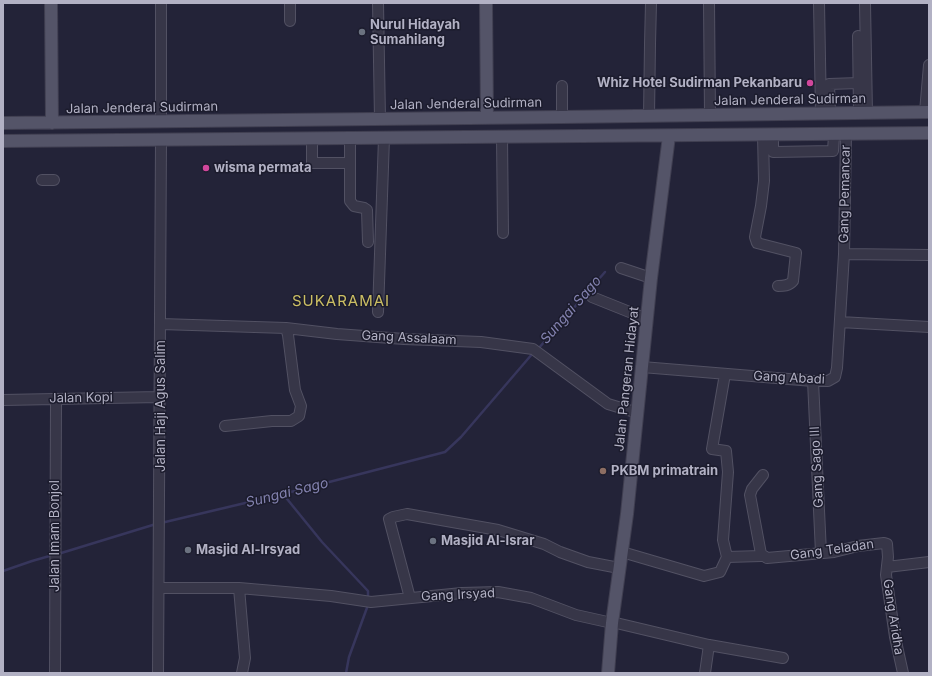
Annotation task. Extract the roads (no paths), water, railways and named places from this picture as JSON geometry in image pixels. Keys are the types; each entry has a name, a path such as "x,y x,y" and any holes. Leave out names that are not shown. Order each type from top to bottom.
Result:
{"main road":[{"path":"51,3 52,123"},
{"path":"486,3 487,118"},
{"name":"Jalan Jenderal Sudirman","path":"3,123 927,112"},
{"path":"799,114 799,135"},
{"path":"3,141 929,133"},
{"name":"Jalan Pangeran Hidayat","path":"608,673 612,623 622,552 638,413 651,278 669,136"}],"street":[{"path":"161,3 161,121"},
{"path":"290,3 290,21"},
{"path":"378,3 380,119"},
{"path":"650,116 651,3"},
{"path":"709,3 710,115"},
{"path":"819,3 826,113"},
{"path":"863,112 865,3"},
{"path":"858,36 859,83 863,112"},
{"path":"927,112 929,65"},
{"path":"826,113 829,84 859,83"},
{"path":"562,86 562,117"},
{"path":"768,135 773,152 833,151 840,134"},
{"name":"Gang Pemancar","path":"840,134 844,254"},
{"path":"768,135 761,206 755,240 757,243 796,253 791,284 786,286 778,286"},
{"path":"502,136 503,232"},
{"path":"350,138 350,201 354,206 367,210 368,242"},
{"path":"378,312 384,138"},
{"path":"312,139 312,163 350,163"},
{"name":"Jalan Haji Agus Salim","path":"158,673 160,588 159,397 161,324 161,140"},
{"path":"42,180 54,180"},
{"path":"844,254 929,254"},
{"name":"Gang Abadi","path":"642,367 828,381 835,377 837,373 844,254"},
{"path":"621,268 651,278"},
{"path":"592,297 647,319"},
{"path":"840,322 929,327"},
{"name":"Gang Assalaam","path":"161,324 286,328 396,339 481,342 533,349 608,404 638,413"},
{"path":"225,426 272,421 291,421 299,416 302,406 295,390 286,328"},
{"path":"622,552 704,576 720,572 727,557 723,540 728,472 726,452 712,449 725,374"},
{"name":"Gang Sago III","path":"813,381 821,553"},
{"name":"Jalan Kopi","path":"3,400 159,397"},
{"name":"Jalan Imam Bonjol","path":"56,399 56,673"},
{"path":"761,555 750,495 752,489 764,474"},
{"path":"410,598 389,519 407,514 498,530 544,544 560,552 588,562 619,568"},
{"name":"Gang Teladan","path":"727,557 761,555 767,558 834,552 884,542 888,546 887,564"},
{"path":"887,564 929,562"},
{"name":"Gang Aridha","path":"887,564 886,575 891,612 897,651 903,673"},
{"name":"Gang Irsyad","path":"160,588 239,588 331,596 369,602 462,593 498,592 531,598 576,615 708,645 782,658"},
{"path":"239,588 244,658 242,673"},
{"path":"705,673 708,645"}],"waterway":[{"name":"Sungai Sago","path":"538,349 605,272"},
{"name":"Sungai Sago","path":"161,523 283,494 445,452 461,437 533,353"},
{"path":"283,494 322,542 368,591 368,598"},
{"name":"Sungai Sago","path":"58,554 156,524"},
{"name":"Sungai Sago","path":"3,571 53,555"},
{"path":"346,673 349,657 368,605"}],"place":[{"name":"Nurul Hidayah Sumahilang","path":"362,32"},
{"name":"Whiz Hotel Sudirman Pekanbaru","path":"810,83"},
{"name":"wisma permata","path":"206,168"},
{"name":"PKBM primatrain","path":"603,471"},
{"name":"Masjid Al-Israr","path":"433,541"},
{"name":"Masjid Al-Irsyad","path":"188,550"}],"district":[{"name":"SUKARAMAI","path":"341,301"}]}
